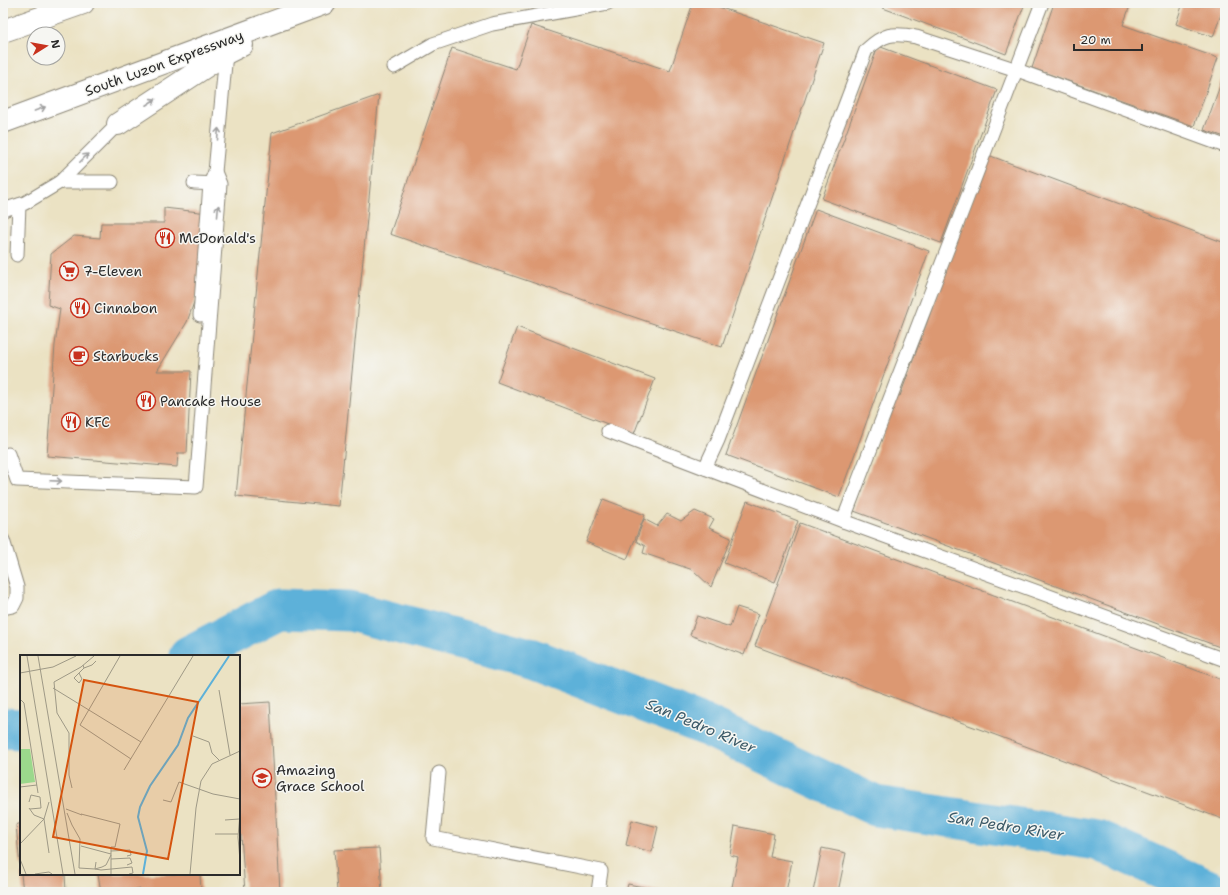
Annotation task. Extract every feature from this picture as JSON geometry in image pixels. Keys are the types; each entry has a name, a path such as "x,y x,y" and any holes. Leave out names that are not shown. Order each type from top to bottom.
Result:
{"highway":[{"path":"3,32 82,3"},
{"path":"118,124 226,54 326,3"},
{"name":"South Luzon Expressway","path":"3,122 326,3"}],"lane":[{"path":"394,67 433,44 492,24 608,3"},
{"path":"843,521 1042,3"},
{"path":"705,468 718,440 866,50 877,41 888,36 899,34 916,37 1017,70 1225,146"},
{"path":"6,454 18,480 187,487 226,54"},
{"path":"3,210 25,203 60,182 118,124"},
{"path":"194,183 215,180"},
{"path":"60,182 112,182"},
{"path":"17,255 19,205"},
{"path":"608,432 843,521 1225,660"},
{"path":"3,540 17,586 17,598 13,606 3,608"},
{"path":"439,774 433,838 600,871 598,892"}],"building":[{"path":"693,3 707,3 824,43 722,347 390,234 452,48 516,69 531,25 670,71"},
{"path":"884,3 1025,3 1006,54 883,8"},
{"path":"1054,3 1131,3 1123,25 1218,58 1194,126 1032,68"},
{"path":"1183,3 1225,3 1213,37 1176,24"},
{"path":"878,46 997,90 941,243 822,199"},
{"path":"1225,72 1225,137 1204,130"},
{"path":"379,95 339,506 236,496 272,133"},
{"path":"988,155 1225,243 1225,649 854,511 897,395 900,396"},
{"path":"164,208 208,213 199,288 187,322 157,371 191,371 187,453 178,453 177,467 47,456 55,345 60,309 48,305 51,254 74,236 100,238 101,223 164,223"},
{"path":"816,209 929,251 839,497 726,455"},
{"path":"517,327 655,379 634,434 497,382"},
{"path":"603,499 645,515 627,559 586,542"},
{"path":"747,501 798,521 775,582 724,563"},
{"path":"695,511 714,519 709,528 731,538 711,587 693,570 643,553 645,546 636,541 644,519 657,526 667,514 681,521"},
{"path":"800,523 1225,681 1225,820 755,646"},
{"path":"737,607 759,614 744,655 690,635 697,616 730,627"},
{"path":"270,702 280,892 245,892 240,835 240,704"},
{"path":"632,820 658,827 652,852 626,845"},
{"path":"20,823 20,866 16,825"},
{"path":"735,826 774,834 770,857 792,861 786,892 731,892 738,857 730,855"},
{"path":"379,848 382,892 337,892 334,850"},
{"path":"822,848 846,853 838,892 813,892"},
{"path":"21,875 65,875 66,892 23,892"},
{"path":"98,875 200,875 201,892 140,892 140,888 129,891 130,892 101,892"},
{"path":"628,884 663,891 663,892 626,892"}],"waterway":[{"name":"San Pedro River","path":"191,655 279,609 350,611 530,658 705,725 876,806 1097,840 1213,892"},
{"name":"San Pedro River","path":"3,728 20,729"}],"place":[{"name":"McDonald's","path":"165,238"},
{"name":"7-Eleven","path":"69,271"},
{"name":"Cinnabon","path":"80,308"},
{"name":"Starbucks","path":"79,356"},
{"name":"Pancake House","path":"146,401"},
{"name":"KFC","path":"71,422"},
{"name":"Amazing Grace School","path":"262,778"}]}
